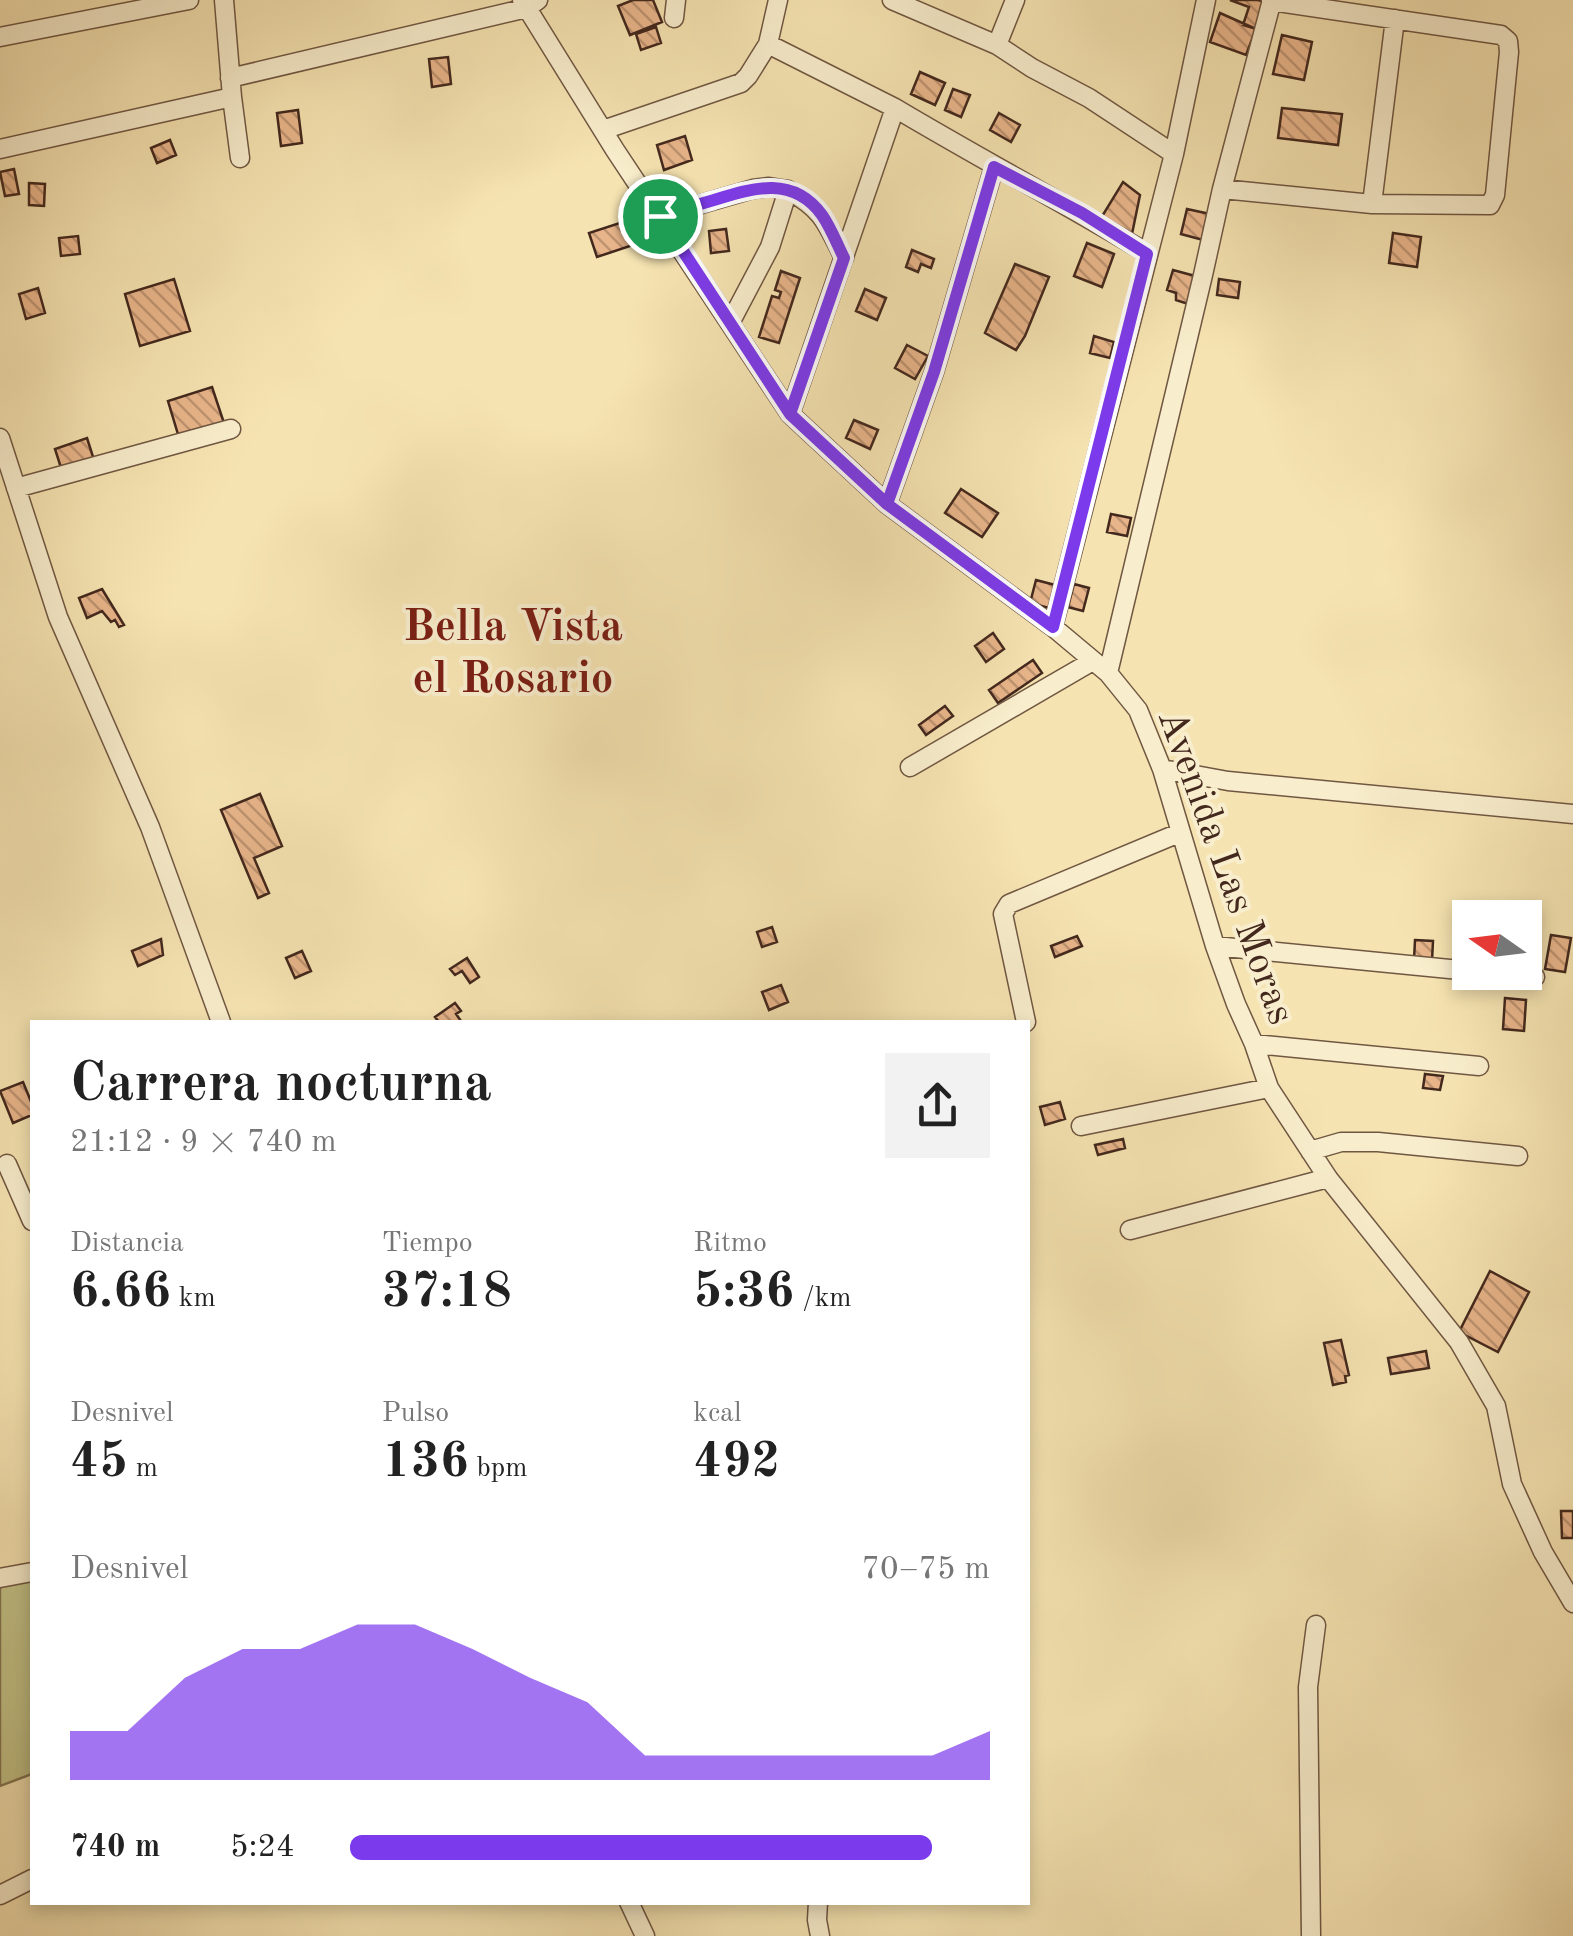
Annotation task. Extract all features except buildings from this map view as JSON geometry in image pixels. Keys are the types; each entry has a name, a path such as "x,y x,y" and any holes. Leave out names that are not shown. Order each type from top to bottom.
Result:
{"street":[{"path":"0,37 188,0"},
{"path":"224,0 240,158"},
{"path":"603,130 741,83 768,44 778,0"},
{"path":"997,45 1015,0"},
{"path":"1053,627 1174,154 1206,0"},
{"path":"1108,674 1222,188 1271,1 1501,35 1508,41 1496,194 1490,204 1372,204 1222,188"},
{"path":"902,2 997,45 1174,154"},
{"path":"0,149 529,3"},
{"name":"Avenida Las Moras","path":"529,3 603,130 790,414 887,504 1053,627 1108,674 1138,710 1162,769 1215,946 1269,1088 1328,1178 1459,1342 1496,1406 1512,1484 1543,1552 1573,1603"},
{"path":"1372,204 1396,18"},
{"path":"768,44 895,108 1147,254"},
{"path":"790,414 895,108"},
{"path":"887,504 929,388 994,167"},
{"path":"660,216 753,188 788,190 810,202 823,216 844,258"},
{"path":"730,323 770,247 788,190"},
{"path":"16,488 232,429"},
{"path":"0,438 58,617 150,828 220,1020"},
{"path":"910,768 1091,662"},
{"path":"1162,769 1228,782 1573,814"},
{"path":"1026,1020 1003,914 1009,904 1180,833"},
{"path":"1215,946 1452,969"},
{"path":"1254,1044 1479,1066"},
{"path":"1081,1126 1269,1088"},
{"path":"1310,1151 1341,1142 1378,1142 1518,1156"},
{"path":"8,1164 30,1215"},
{"path":"1130,1230 1328,1178"},
{"path":"0,1578 30,1572"},
{"path":"1311,1936 1308,1686 1316,1625"},
{"path":"0,1895 30,1880"},
{"path":"631,1905 645,1936"},
{"path":"818,1905 820,1936"}],"green space":[{"path":"30,1571 30,1775 0,1786 0,1578"}],"district":[{"name":"Bella Vista el Rosario","path":"513,650"}],"route":[{"path":"660,216 753,188 769,187 788,190 810,202 823,216 844,258 790,414 887,504 924,404 994,167 1082,213 1147,254 1053,627 887,504 790,414 660,216"}]}
